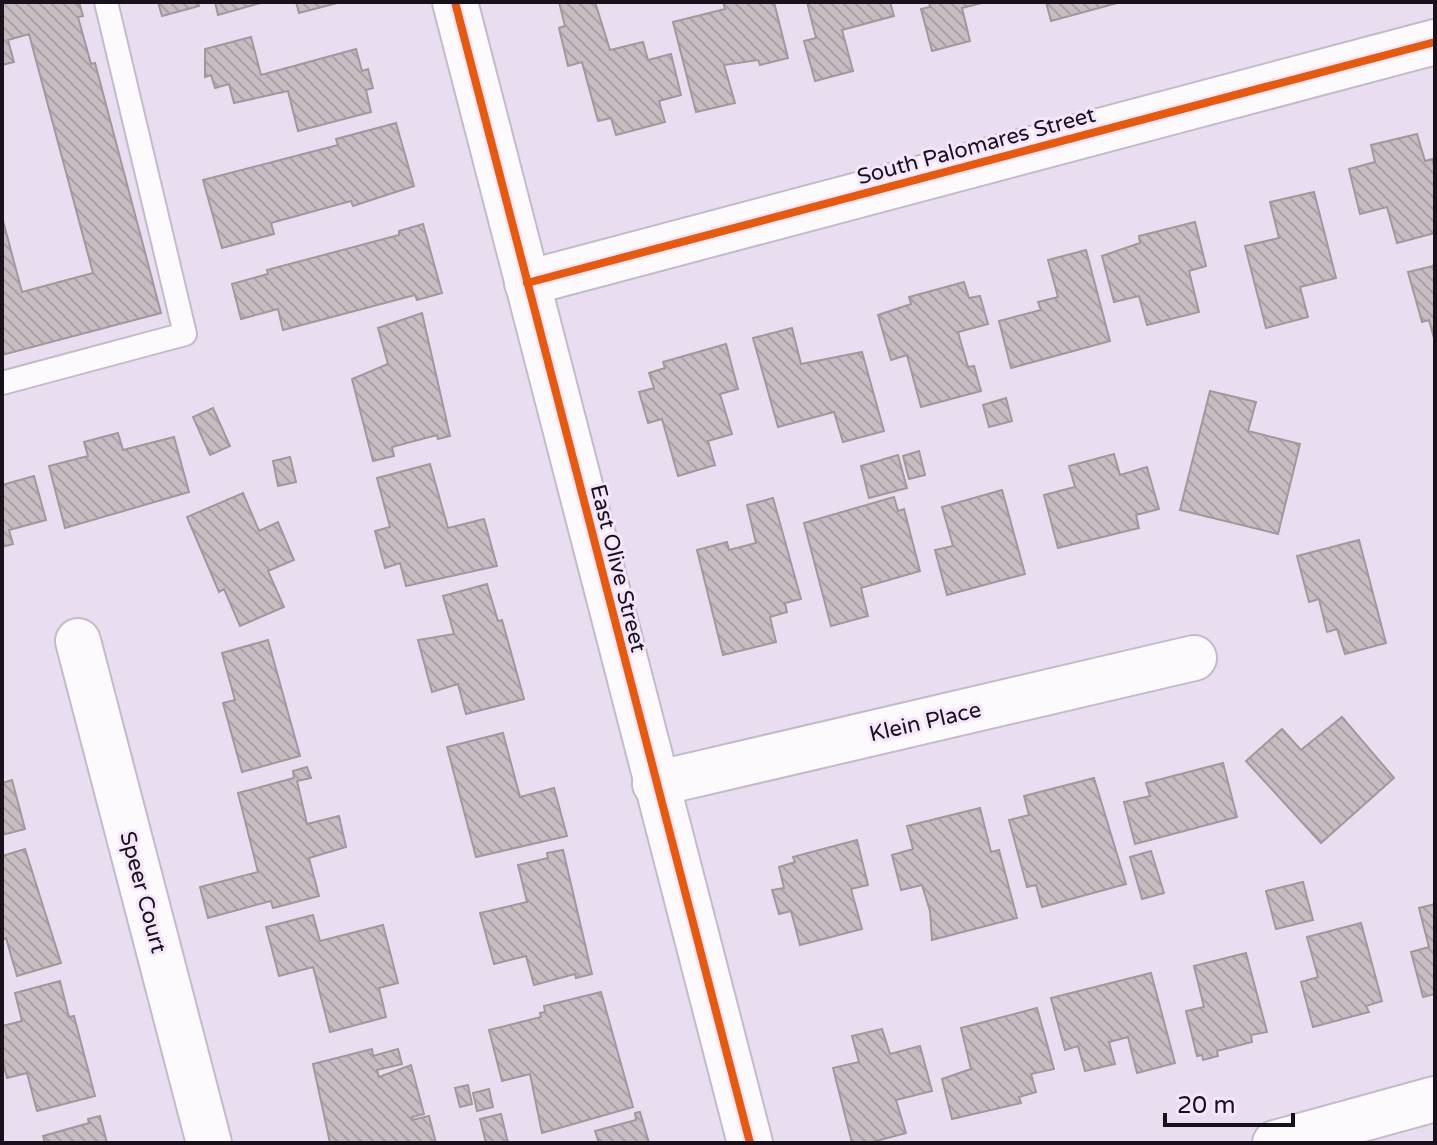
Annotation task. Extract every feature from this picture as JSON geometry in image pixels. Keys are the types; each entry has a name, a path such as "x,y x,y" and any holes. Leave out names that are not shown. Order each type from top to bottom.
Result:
{"street":[{"name":"East Olive Street","path":"455,2 750,1143"},
{"name":"South Palomares Street","path":"527,283 1435,42"},
{"name":"Speer Court","path":"78,641 209,1143"},
{"name":"Klein Place","path":"655,784 1194,658"},
{"path":"1275,1143 1435,1099"}],"lane":[{"path":"2,383 185,334 106,2"}],"building":[{"path":"2,2 79,2 83,16 78,17 91,64 95,63 161,313 2,355 2,217 22,292 93,273 29,34 8,40 14,62 2,65"},
{"path":"158,2 198,2 199,6 162,16"},
{"path":"215,2 264,2 218,15"},
{"path":"296,2 341,2 299,13"},
{"path":"559,2 595,2 610,50 643,42 648,60 671,54 681,95 659,101 665,122 616,135 611,118 598,121 582,62 568,66 559,28 565,26"},
{"path":"723,2 774,2 788,58 760,65 758,60 724,65 735,103 696,112 673,22 725,9"},
{"path":"807,2 890,2 894,16 842,30 853,71 815,81 804,41 816,38"},
{"path":"929,2 986,2 962,8 970,41 932,51 921,9 930,7"},
{"path":"1046,2 1121,2 1051,21"},
{"path":"251,37 261,75 356,49 362,71 368,69 373,88 366,90 371,112 298,131 288,91 234,103 229,84 215,88 211,75 205,77 205,49"},
{"path":"396,123 414,186 353,206 351,201 271,223 274,234 222,248 203,180 338,145 336,139"},
{"path":"1417,134 1425,161 1432,159 1435,170 1435,233 1397,243 1387,207 1360,214 1349,169 1375,162 1371,145"},
{"path":"1314,192 1336,278 1300,287 1308,317 1266,328 1245,246 1279,238 1270,202"},
{"path":"1195,222 1206,266 1189,271 1199,312 1147,325 1139,296 1114,302 1102,256 1140,243 1139,236"},
{"path":"423,224 442,293 417,300 415,295 283,330 278,309 241,319 232,284 268,274 267,270 399,235 399,231"},
{"path":"1086,250 1110,341 1011,368 999,321 1041,310 1038,302 1058,297 1048,260"},
{"path":"1435,261 1435,342 1429,320 1422,322 1408,272 1433,266"},
{"path":"964,282 969,298 980,296 988,324 958,332 968,367 974,366 981,391 921,407 907,355 891,360 878,315 911,304 909,297"},
{"path":"422,313 450,436 438,439 437,435 392,447 394,456 373,461 352,379 388,364 378,328"},
{"path":"792,328 801,364 862,352 884,431 843,442 834,412 778,427 753,338"},
{"path":"726,344 738,389 720,394 732,434 708,441 715,465 678,476 662,419 648,423 639,392 654,388 649,373 665,368 663,362"},
{"path":"1210,391 1256,402 1248,431 1300,444 1278,534 1180,510"},
{"path":"1006,398 1012,421 989,427 983,405"},
{"path":"213,408 230,446 210,455 193,417"},
{"path":"118,433 123,450 174,437 189,492 65,528 49,466 88,456 84,442"},
{"path":"919,451 925,475 909,479 903,456"},
{"path":"1114,454 1120,475 1147,467 1159,509 1136,515 1139,528 1058,548 1044,495 1075,487 1069,466"},
{"path":"898,455 907,488 869,498 861,466"},
{"path":"290,457 296,482 278,486 273,461"},
{"path":"430,464 448,528 484,519 497,566 406,586 400,563 385,568 375,531 390,527 377,478"},
{"path":"34,476 46,520 9,530 13,544 2,547 2,485"},
{"path":"1002,490 1025,574 947,595 935,550 953,546 942,507"},
{"path":"243,493 259,531 278,522 294,560 268,571 284,607 240,626 224,589 219,592 187,517"},
{"path":"894,497 898,511 904,509 920,571 861,588 868,616 831,626 804,523"},
{"path":"773,498 801,599 785,603 787,612 770,617 776,642 723,655 697,550 727,542 729,550 756,543 747,505"},
{"path":"1359,540 1386,643 1345,654 1337,629 1327,632 1319,599 1309,602 1297,556"},
{"path":"487,584 498,621 502,620 524,699 466,714 458,684 432,692 418,640 454,634 443,596"},
{"path":"268,640 300,756 242,772 223,703 235,700 222,653"},
{"path":"1342,717 1394,778 1321,843 1246,761 1282,729 1301,750"},
{"path":"503,733 520,797 554,788 567,836 476,857 447,747"},
{"path":"1223,763 1237,817 1135,844 1124,802 1150,796 1146,783"},
{"path":"307,767 311,778 297,781 307,824 339,816 346,847 309,858 319,896 273,908 271,901 208,918 200,887 258,872 238,793 294,778 293,771"},
{"path":"1094,778 1126,884 1042,907 1036,885 1027,887 1009,820 1029,815 1024,796"},
{"path":"12,780 25,829 2,835 2,783"},
{"path":"980,808 991,852 999,850 1017,918 932,940 930,911 922,885 901,890 892,855 913,849 907,826"},
{"path":"857,840 868,885 851,889 862,929 800,945 791,911 779,914 772,890 784,888 779,867 795,862 793,857"},
{"path":"25,849 61,963 17,976 6,938 2,940 2,856"},
{"path":"563,850 592,974 576,978 575,974 534,985 526,956 494,964 480,913 527,902 518,865 548,858 547,853"},
{"path":"1151,851 1164,893 1142,899 1130,857"},
{"path":"1303,882 1313,920 1276,929 1266,891"},
{"path":"1435,904 1435,994 1423,997 1411,952 1429,947 1419,908"},
{"path":"313,915 320,941 383,925 398,983 379,988 386,1017 330,1032 313,967 279,976 266,927"},
{"path":"1361,923 1382,1001 1366,1006 1369,1012 1313,1027 1301,982 1318,977 1307,937"},
{"path":"1246,953 1267,1032 1251,1035 1252,1042 1217,1051 1218,1056 1203,1060 1202,1055 1197,1056 1186,1011 1204,1007 1194,966"},
{"path":"1151,973 1175,1063 1137,1073 1128,1037 1109,1042 1115,1064 1085,1071 1078,1046 1065,1050 1051,998"},
{"path":"60,981 69,1017 74,1016 95,1096 37,1111 27,1073 7,1078 2,1059 2,1026 22,1021 15,993"},
{"path":"601,992 633,1107 542,1133 530,1074 502,1081 489,1030 541,1017 540,1013 545,1012 544,1006"},
{"path":"1037,1008 1054,1069 1031,1074 1036,1092 1019,1097 1021,1103 952,1119 942,1079 971,1069 961,1028"},
{"path":"882,1029 890,1054 920,1046 932,1091 896,1100 906,1133 869,1143 852,1143 833,1068 859,1062 852,1036"},
{"path":"372,1049 373,1056 398,1049 402,1064 377,1070 379,1077 411,1065 424,1114 412,1117 412,1120 429,1116 436,1143 330,1143 313,1064"},
{"path":"468,1085 472,1104 460,1107 455,1088"},
{"path":"489,1089 493,1107 477,1111 473,1093"},
{"path":"640,1112 649,1143 599,1143 595,1131 636,1120 635,1113"},
{"path":"501,1114 508,1143 486,1143 480,1119"},
{"path":"100,1116 107,1143 45,1143 43,1136 89,1123 88,1119"}],"cycle path":[{"path":"455,2 750,1143"},
{"path":"527,283 1435,42"}]}
